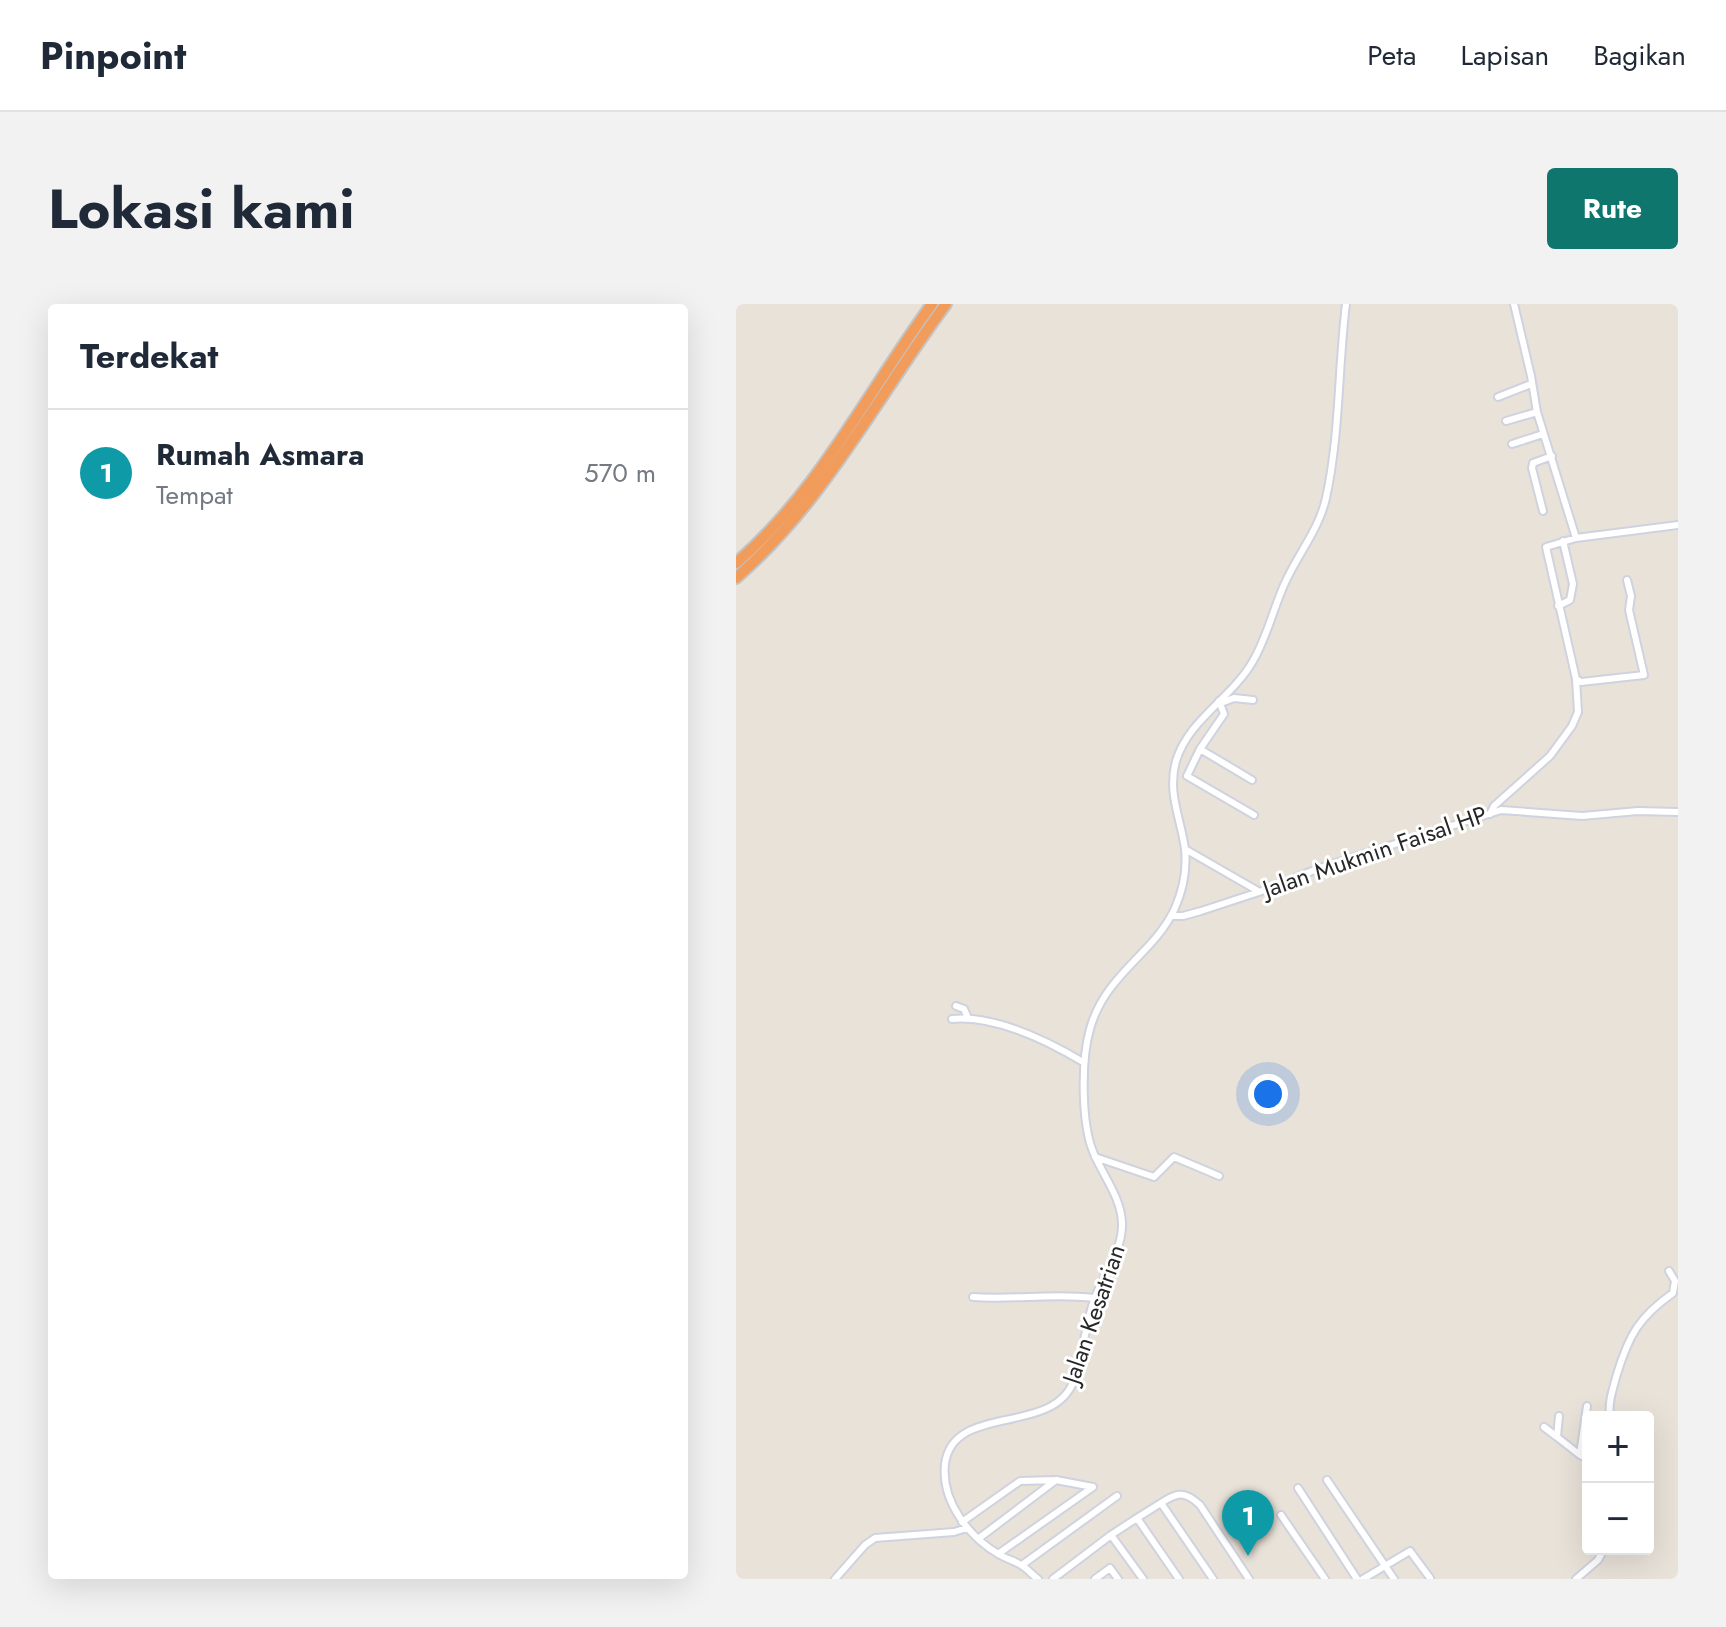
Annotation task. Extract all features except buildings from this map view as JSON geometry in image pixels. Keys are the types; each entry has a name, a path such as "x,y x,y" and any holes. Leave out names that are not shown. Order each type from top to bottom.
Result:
{"highway":[{"path":"736,578 788,529 932,304"},
{"path":"901,355 946,304"},
{"path":"736,563 779,522 842,448"}],"street":[{"path":"1171,916 1183,884 1185,849 1173,796 1177,759 1196,725 1220,702 1253,661 1284,584 1321,515 1334,437 1346,304"},
{"path":"1514,304 1537,412 1576,538"},
{"path":"1498,397 1531,384"},
{"path":"1506,421 1537,412"},
{"path":"1512,444 1543,434"},
{"path":"1543,511 1532,468 1533,463 1552,456"},
{"path":"1490,814 1494,806 1550,756 1572,726 1579,704 1546,547 1576,538 1678,525"},
{"path":"1558,606 1570,600 1574,591 1563,541"},
{"path":"1576,679 1581,682 1644,675 1629,610 1631,596 1627,580"},
{"path":"1220,702 1234,698 1253,700"},
{"path":"1220,702 1224,714 1200,749 1187,776 1254,815"},
{"path":"1200,749 1252,780"},
{"name":"Jalan Mukmin Faisal HP","path":"1171,916 1188,915 1317,869 1513,809 1569,815 1678,812"},
{"path":"1185,849 1258,891"},
{"name":"Jalan Kesatrian","path":"1038,1579 1022,1565 998,1554 965,1525 954,1507 945,1478 946,1460 952,1446 969,1432 1004,1420 1040,1413 1061,1401 1074,1380 1094,1298 1119,1243 1122,1221 1116,1197 1091,1143 1084,1099 1083,1062 1090,1027 1116,980 1171,916"},
{"path":"956,1006 964,1009 968,1018"},
{"path":"952,1019 980,1019 1037,1037 1083,1062"},
{"path":"1095,1157 1154,1177 1174,1157 1219,1176"},
{"path":"1610,1411 1609,1403 1629,1338 1653,1307 1673,1293 1675,1281 1669,1271"},
{"path":"973,1297 1061,1295 1094,1298"},
{"path":"1544,1427 1580,1455 1587,1406"},
{"path":"1557,1437 1559,1416"},
{"path":"978,1539 1056,1480"},
{"path":"835,1579 875,1538 954,1532 1020,1481 1056,1480 1093,1487 998,1554"},
{"path":"1327,1480 1394,1579"},
{"path":"1298,1488 1360,1579 1410,1551 1430,1578"},
{"path":"1053,1579 1137,1518 1178,1493 1187,1493 1200,1505 1249,1579"},
{"path":"1022,1565 1117,1496"},
{"path":"1161,1503 1213,1579"},
{"path":"1281,1515 1325,1579"},
{"path":"1137,1518 1179,1579"},
{"path":"1111,1535 1143,1579"},
{"path":"1576,1579 1601,1555"},
{"path":"1095,1579 1110,1568 1118,1579"}],"place":[{"name":"Rumah Asmara","path":"1248,1556"}]}
